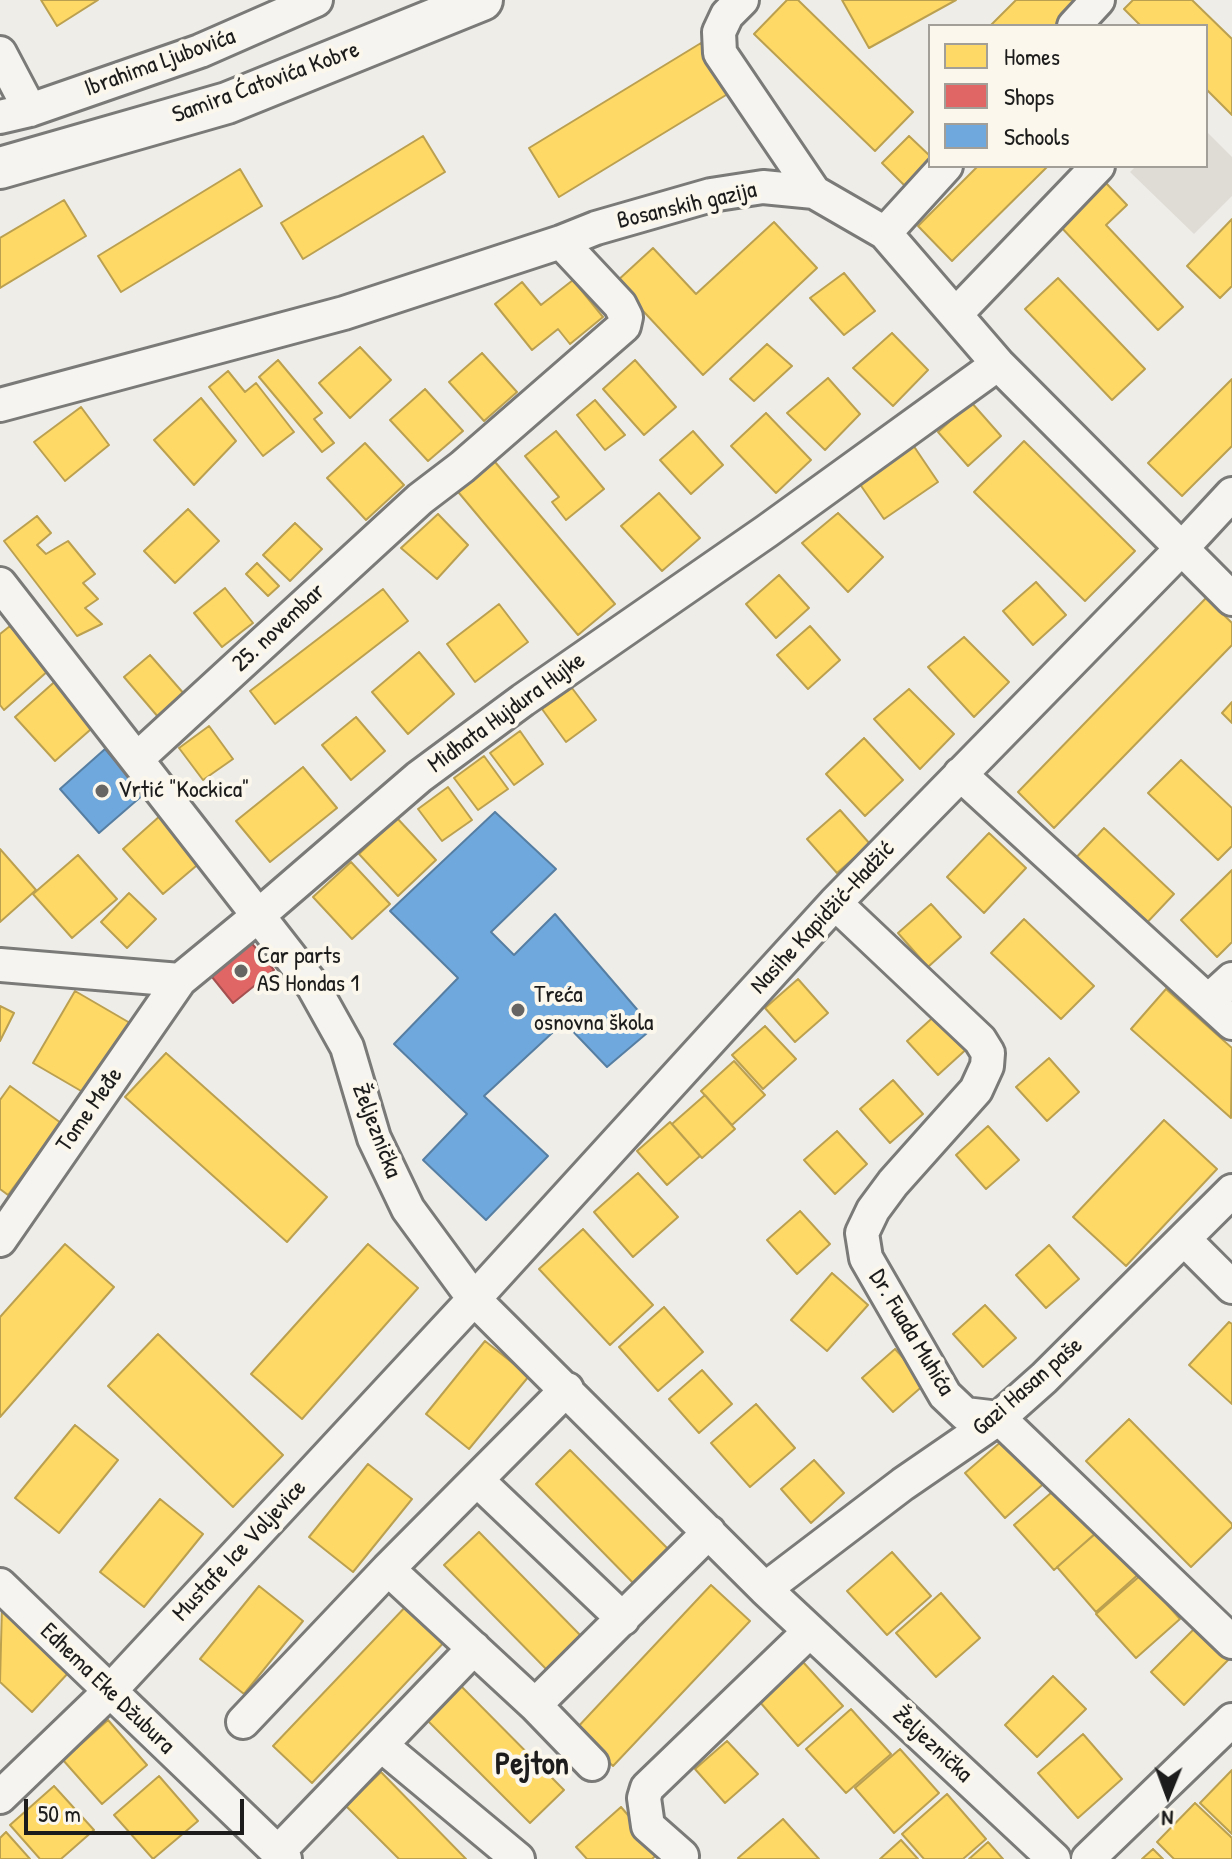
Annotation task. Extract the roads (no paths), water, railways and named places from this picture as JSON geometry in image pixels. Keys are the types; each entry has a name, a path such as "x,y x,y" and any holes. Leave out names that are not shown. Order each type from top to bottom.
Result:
{"main road":[{"name":"Samira Ćatovića Kobre","path":"0,168 227,103 482,0"}],"street":[{"name":"Ibrahima Ljubovića","path":"15,114 200,51 279,7 316,0"},
{"path":"742,0 727,15 719,32 720,53 814,192"},
{"path":"0,53 15,114"},
{"path":"885,233 944,168"},
{"path":"956,314 1096,168"},
{"name":"Bosanskih gazija","path":"0,405 344,313 596,228 711,195 763,187 814,192 885,233 998,364 1232,599"},
{"name":"25. novembar","path":"138,758 420,499 624,326 626,317 620,305 561,242"},
{"name":"Midhata Hujdura Hujke","path":"180,980 419,777 998,364"},
{"name":"Nasihe Kapidžić-Hadžić","path":"474,1299 835,903 1232,494"},
{"name":"Željeznička","path":"0,584 313,986 347,1047 374,1138 408,1209 474,1299 765,1589 1054,1859"},
{"path":"960,774 1232,1023"},
{"name":"Dr. Fuada Muhića","path":"835,903 980,1040 988,1053 987,1066 976,1090 893,1183 873,1210 862,1233 866,1258 945,1395 965,1414 999,1418"},
{"path":"0,965 180,980"},
{"path":"1208,1001 1232,979"},
{"name":"Tome Međe","path":"0,1240 180,980"},
{"name":"Gazi Hasan paše","path":"765,1589 903,1484 999,1418 1044,1378 1232,1191"},
{"path":"1184,1239 1232,1287"},
{"name":"Mustafe Ice Voljevice","path":"0,1797 109,1692 474,1299"},
{"path":"243,1722 388,1569 567,1389"},
{"path":"999,1418 1232,1642"},
{"path":"477,1480 623,1619"},
{"path":"535,1705 709,1532"},
{"path":"388,1569 535,1705 592,1764"},
{"name":"Edhema Eke Džubura","path":"0,1585 281,1856"},
{"path":"682,1856 648,1826 644,1798 647,1788 810,1631"},
{"path":"281,1856 474,1648"},
{"path":"1088,1859 1232,1720"},
{"path":"381,1745 518,1859"}],"place":[{"name":"Vrtić \"Kockica\"","path":"102,791"},
{"name":"Car parts AS Hondas 1","path":"241,971"},
{"name":"Treća osnovna škola","path":"518,1010"}],"district":[{"name":"Pejton","path":"532,1765"}]}
